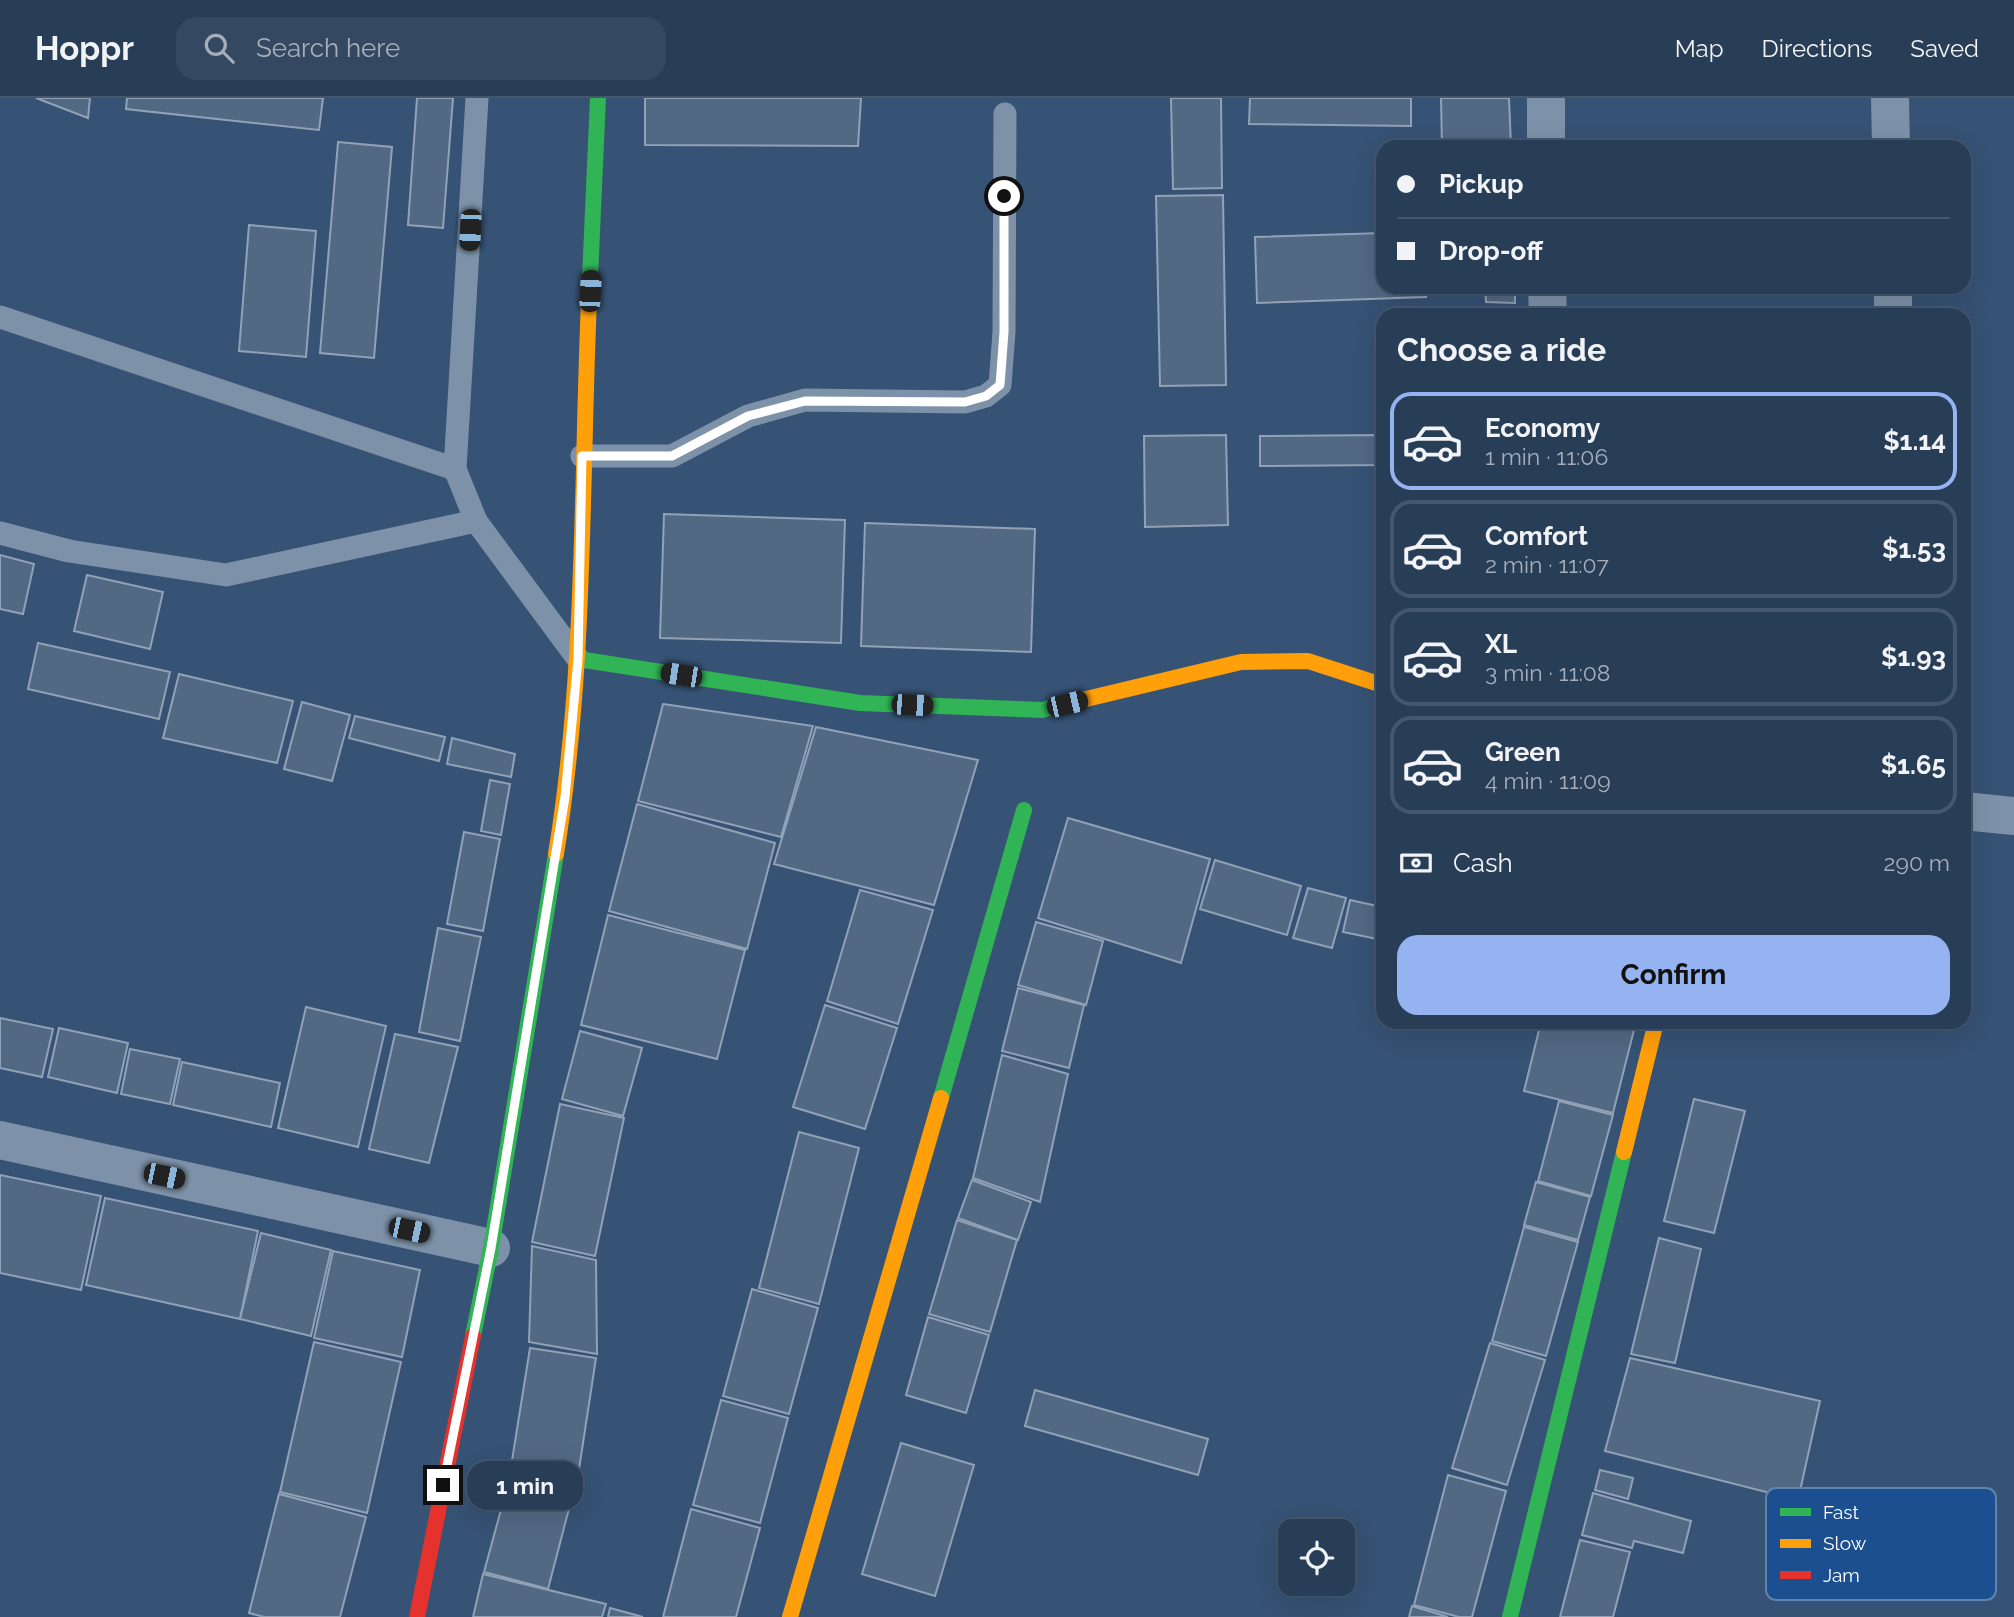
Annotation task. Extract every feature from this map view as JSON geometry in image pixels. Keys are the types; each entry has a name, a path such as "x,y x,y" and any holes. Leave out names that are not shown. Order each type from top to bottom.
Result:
{"street":[{"path":"417,1617 491,1248 565,797 578,659 582,456 598,98"},
{"path":"1546,98 1546,140"},
{"path":"1890,98 1891,140"},
{"path":"578,659 860,703 1042,710 1241,662 1308,661 1376,683"},
{"path":"790,1617 1024,810"},
{"path":"1971,812 2014,816"},
{"path":"1510,1617 1654,1029"},
{"path":"0,1140 491,1248"}],"lane":[{"path":"477,98 455,469 476,521 578,659"},
{"path":"582,456 672,456 748,416 805,401 965,402 986,396 1000,385 1004,332 1004,114"},
{"path":"0,317 455,469"},
{"path":"0,533 69,551 226,575 476,521"}],"building":[{"path":"36,98 90,98 88,118"},
{"path":"127,98 323,98 319,130 126,109"},
{"path":"417,98 453,98 443,228 408,225"},
{"path":"645,98 861,98 858,146 645,145"},
{"path":"1171,98 1221,98 1222,188 1173,189"},
{"path":"1250,98 1411,98 1411,126 1249,124"},
{"path":"1441,98 1509,98 1511,140 1442,140"},
{"path":"338,142 392,147 374,358 320,353"},
{"path":"1223,195 1226,385 1160,386 1156,196"},
{"path":"249,225 316,231 306,357 239,351"},
{"path":"1376,233 1376,294 1426,294 1426,297 1257,303 1255,237"},
{"path":"1485,294 1515,294 1515,303 1486,302"},
{"path":"1226,435 1228,525 1145,527 1144,436"},
{"path":"1376,435 1376,465 1260,466 1260,436"},
{"path":"664,514 845,520 841,643 660,638"},
{"path":"865,523 1035,529 1031,652 861,646"},
{"path":"0,555 34,564 23,614 0,609"},
{"path":"87,575 163,592 150,649 74,631"},
{"path":"38,643 170,672 159,719 28,689"},
{"path":"179,674 293,701 277,763 163,738"},
{"path":"302,702 350,715 332,781 284,769"},
{"path":"663,704 813,726 781,837 638,801"},
{"path":"355,716 445,737 439,761 349,738"},
{"path":"816,727 978,760 934,905 774,864"},
{"path":"452,738 515,754 511,777 447,764"},
{"path":"490,780 510,784 501,835 481,831"},
{"path":"637,804 775,843 747,949 609,911"},
{"path":"1068,818 1210,859 1181,963 1038,918"},
{"path":"464,832 500,839 483,931 447,924"},
{"path":"1215,860 1301,886 1287,935 1200,909"},
{"path":"1308,888 1346,898 1332,948 1293,938"},
{"path":"860,890 933,910 898,1024 827,1001"},
{"path":"1350,900 1376,906 1376,939 1343,932"},
{"path":"608,915 745,950 717,1059 581,1025"},
{"path":"1036,922 1103,941 1086,1005 1018,985"},
{"path":"438,928 481,937 460,1041 419,1032"},
{"path":"1018,988 1084,1005 1069,1068 1002,1051"},
{"path":"825,1005 897,1028 865,1129 793,1107"},
{"path":"306,1007 386,1026 358,1147 278,1128"},
{"path":"0,1018 53,1029 42,1077 0,1068"},
{"path":"59,1028 128,1043 117,1093 48,1077"},
{"path":"1539,1029 1634,1029 1613,1113 1524,1091"},
{"path":"580,1031 642,1048 623,1116 562,1099"},
{"path":"395,1034 458,1047 429,1163 369,1149"},
{"path":"130,1049 180,1059 170,1104 121,1094"},
{"path":"1002,1055 1068,1074 1040,1202 973,1178"},
{"path":"182,1062 280,1083 271,1127 173,1105"},
{"path":"1694,1099 1745,1111 1714,1233 1664,1221"},
{"path":"1559,1101 1613,1115 1591,1196 1538,1181"},
{"path":"560,1104 624,1118 595,1256 532,1242"},
{"path":"799,1132 859,1148 819,1304 759,1288"},
{"path":"0,1175 101,1196 81,1290 0,1273"},
{"path":"972,1180 1031,1202 1018,1240 958,1218"},
{"path":"1536,1182 1590,1197 1578,1240 1524,1225"},
{"path":"105,1198 258,1231 240,1319 86,1285"},
{"path":"957,1220 1017,1240 990,1332 929,1314"},
{"path":"1524,1227 1578,1242 1546,1356 1492,1341"},
{"path":"261,1233 331,1250 311,1336 240,1319"},
{"path":"1659,1238 1701,1249 1675,1363 1631,1354"},
{"path":"532,1246 596,1260 597,1354 529,1342"},
{"path":"333,1251 420,1270 402,1357 314,1338"},
{"path":"752,1289 818,1308 789,1414 723,1396"},
{"path":"928,1317 989,1335 966,1413 906,1395"},
{"path":"314,1342 401,1362 367,1513 280,1492"},
{"path":"1490,1343 1545,1360 1507,1485 1452,1468"},
{"path":"530,1348 596,1358 576,1489 509,1479"},
{"path":"1630,1358 1820,1401 1801,1488 1766,1488 1766,1492 1605,1451"},
{"path":"1035,1390 1208,1439 1198,1475 1025,1426"},
{"path":"721,1400 788,1418 760,1523 693,1505"},
{"path":"901,1443 974,1465 935,1596 862,1574"},
{"path":"1600,1470 1633,1478 1628,1499 1595,1490"},
{"path":"1448,1475 1506,1491 1472,1617 1459,1617 1414,1605"},
{"path":"508,1484 571,1501 548,1589 484,1572"},
{"path":"1593,1493 1691,1521 1683,1553 1634,1541 1632,1548 1582,1535"},
{"path":"279,1494 366,1517 340,1617 264,1617 249,1613"},
{"path":"691,1509 760,1528 736,1617 663,1617"},
{"path":"1580,1540 1630,1552 1613,1617 1560,1617"},
{"path":"483,1574 606,1604 602,1617 473,1617"},
{"path":"1412,1606 1448,1617 1409,1617"},
{"path":"610,1608 643,1617 608,1617"}],"traffic: fast":[{"path":"589,300 598,98"},
{"path":"578,659 860,703 1042,710 1082,700"},
{"path":"941,1098 1024,810"},
{"path":"473,1336 491,1248 556,854"},
{"path":"1510,1617 1624,1152"}],"traffic: slow":[{"path":"556,854 566,785 578,647 589,300"},
{"path":"1082,700 1241,662 1308,661 1376,683"},
{"path":"1624,1152 1654,1029"},
{"path":"790,1617 941,1098"}],"traffic: jam":[{"path":"417,1617 473,1336"}],"route":[{"path":"443,1485 491,1248 565,797 578,659 582,456 672,456 748,416 805,401 965,402 986,396 1000,385 1004,332 1004,196"}]}
